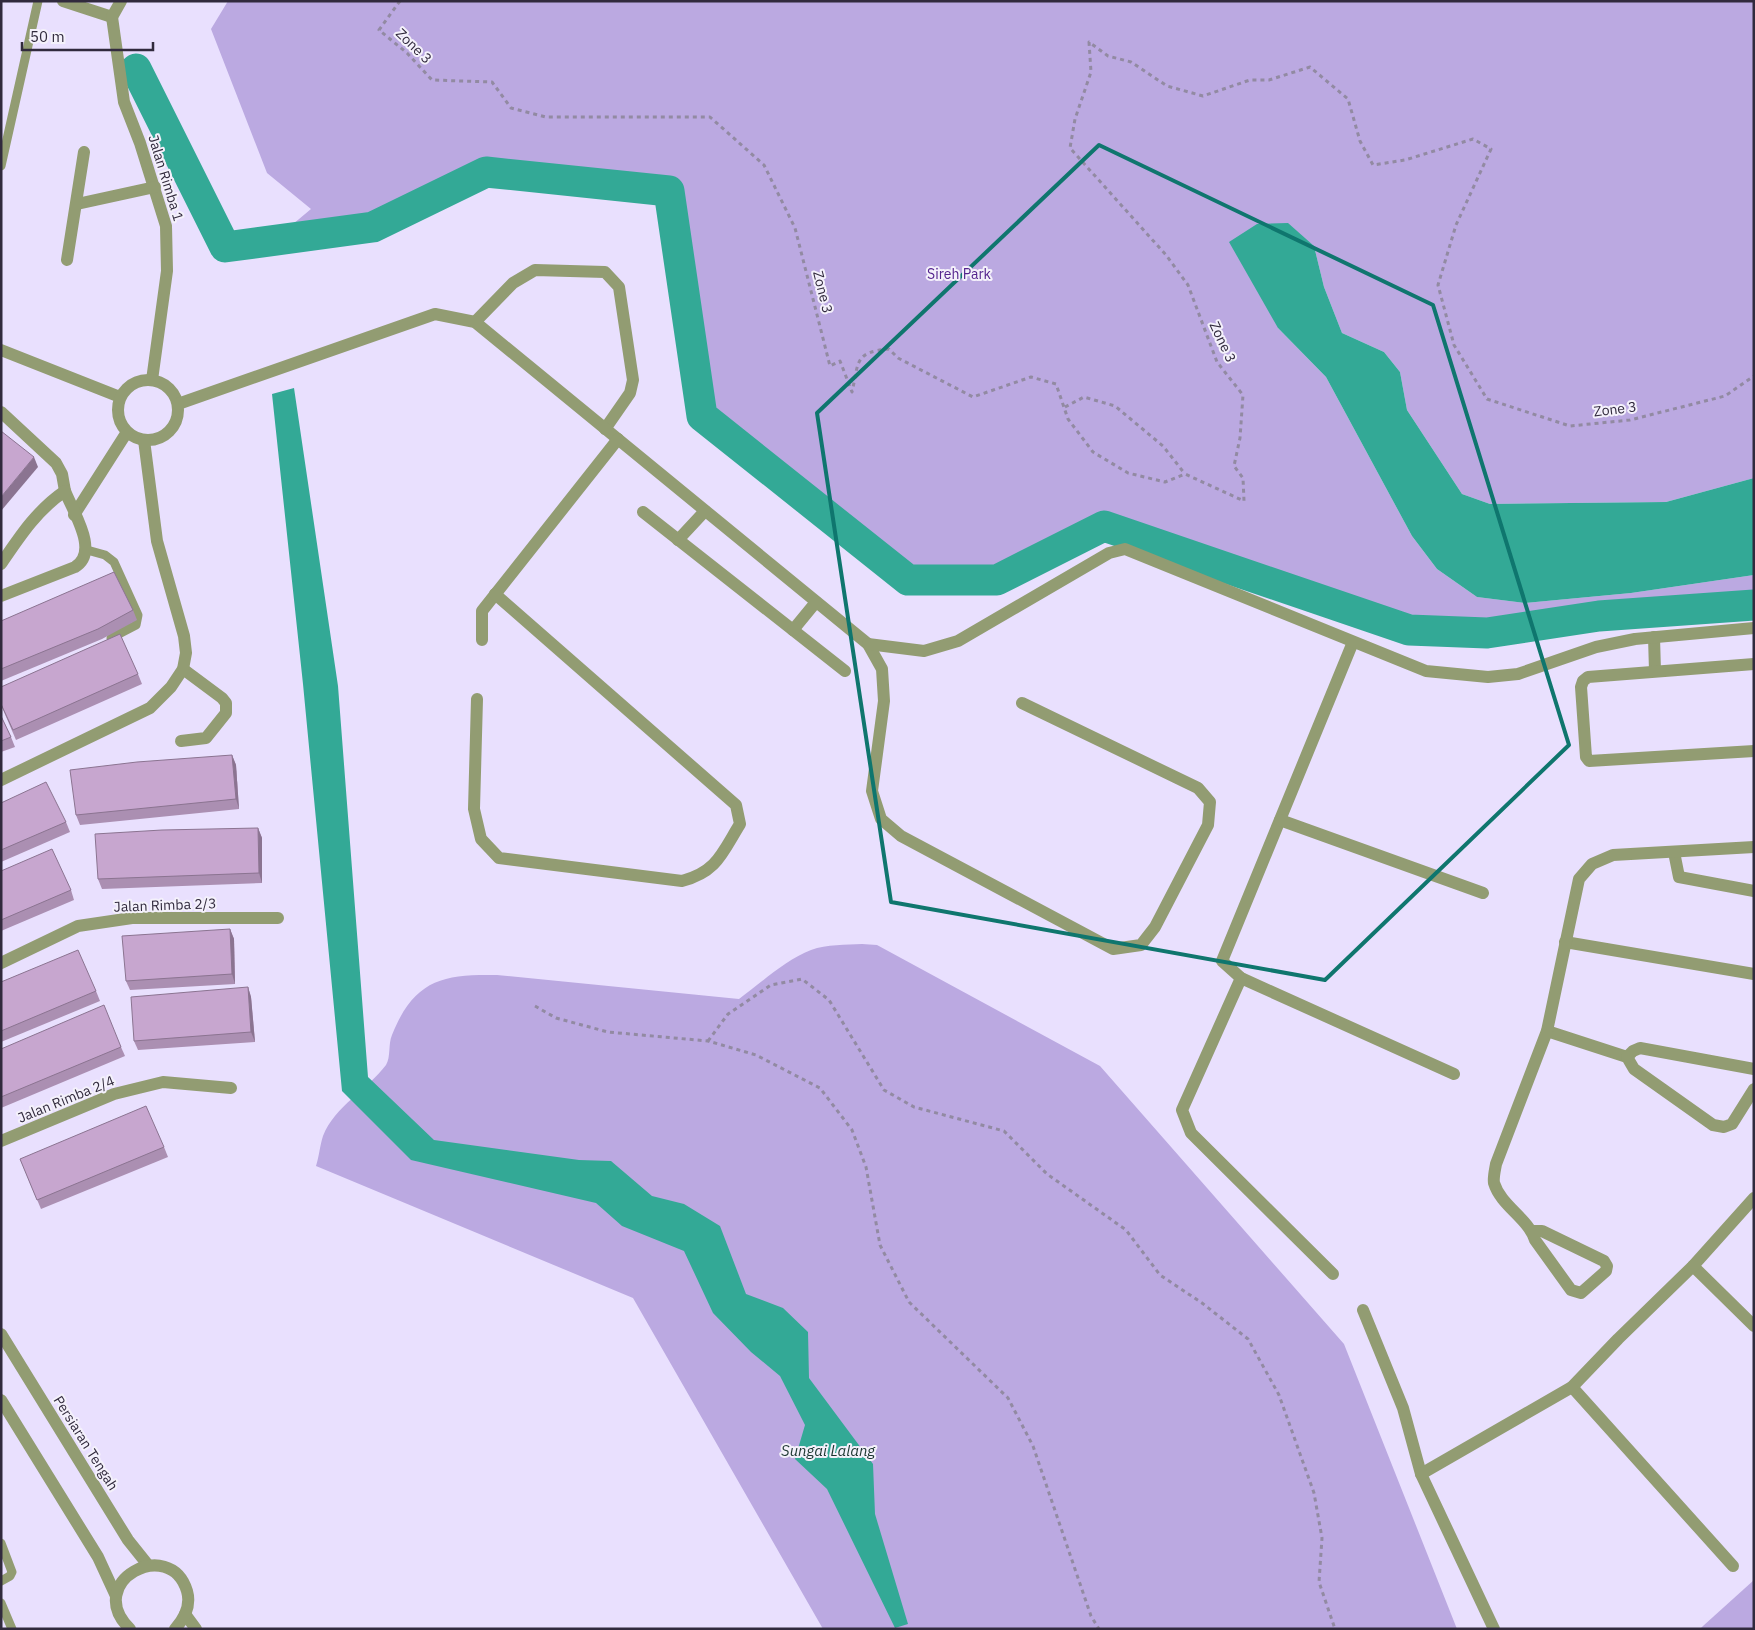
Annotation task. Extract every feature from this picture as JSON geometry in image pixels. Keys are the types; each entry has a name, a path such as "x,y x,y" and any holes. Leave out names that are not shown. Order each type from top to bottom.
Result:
{"street":[{"path":"63,1 112,17 121,1"},
{"name":"Jalan Rimba 1","path":"112,17 124,102 166,226 167,271 152,380"},
{"path":"67,260 84,152"},
{"path":"77,204 154,187"},
{"path":"475,322 513,283 535,270 605,272 620,287 633,380 630,393 605,429"},
{"path":"178,404 435,314 475,322 868,644 882,669 884,702 872,791 881,819 901,836 1113,949 1141,945 1155,927 1208,825 1210,802 1198,788 1022,703"},
{"path":"1,350 120,397"},
{"path":"152,380 168,387 178,404 178,413 170,430 153,439 144,440 127,432 118,415 117,406 120,397 133,383 152,380"},
{"path":"1,412 56,463 62,474 66,491 87,550 83,561 75,567 1,596"},
{"path":"74,515 127,432"},
{"path":"482,640 482,611 618,439"},
{"path":"1,780 150,708 171,687 183,669 186,653 184,636 157,541 144,440"},
{"path":"1,564 32,520 50,501 66,491"},
{"path":"678,540 705,511"},
{"path":"643,512 844,670"},
{"path":"868,644 924,651 958,641 1109,552 1125,549 1426,671 1488,677 1518,674 1596,646 1654,637 1754,628"},
{"path":"477,699 474,808 481,839 499,858 682,881 697,878 712,868 740,824 736,805 495,594"},
{"path":"793,630 816,602"},
{"path":"1654,637 1655,671"},
{"path":"1353,642 1222,961 1241,978 1454,1074"},
{"path":"1754,664 1588,677 1583,681 1581,687 1586,757 1589,760 1754,751"},
{"path":"181,741 206,738 226,713 226,703 222,698 183,669"},
{"path":"1280,820 1483,893"},
{"path":"1532,1231 1542,1231 1604,1261 1607,1266 1606,1271 1580,1293 1571,1290 1534,1240 1532,1231 1501,1196 1494,1183 1496,1164 1547,1031 1578,878 1592,864 1614,855 1754,847"},
{"path":"1674,852 1679,877 1754,891"},
{"name":"Jalan Rimba 2/3","path":"1,963 78,926 132,918 278,918"},
{"path":"1565,942 1754,974"},
{"path":"1241,978 1182,1110 1191,1133 1333,1274"},
{"path":"1547,1031 1626,1057 1634,1070 1713,1125 1724,1127 1732,1124 1754,1089"},
{"path":"1626,1057 1640,1048 1754,1069"},
{"name":"Jalan Rimba 2/4","path":"1,1141 114,1094 163,1082 231,1088"},
{"path":"1421,1474 1572,1387 1618,1338 1693,1266 1754,1198"},
{"path":"1693,1266 1754,1326"},
{"path":"1363,1310 1403,1408 1421,1474 1494,1629"},
{"name":"Persiaran Tengah","path":"1,1334 128,1540 148,1565"},
{"path":"1572,1387 1733,1566"},
{"path":"1,1400 98,1557 116,1596 119,1615 130,1629"},
{"path":"116,1596 119,1587 130,1572 148,1565 166,1568 181,1579 188,1596 185,1614 175,1629"},
{"path":"185,1614 196,1629"}],"lane":[{"path":"1,166 38,1"},
{"path":"87,550 105,555 114,562 138,615 136,625 99,645"},
{"path":"1,1543 12,1572 10,1576 1,1581"},
{"path":"1,1604 12,1629"}],"path":[{"name":"Zone 3","path":"400,1 379,30 407,53 432,80 492,82 511,108 546,117 710,117 764,165 795,228 830,366 840,361 852,392 860,357 870,350 888,348 898,358 973,397 1031,377 1056,384 1068,419 1093,452 1128,473 1165,482 1185,474 1244,501 1243,478 1234,466 1240,438 1243,395 1217,362 1188,285 1166,255 1070,148 1075,119 1091,72 1089,42 1108,56 1131,62 1167,86 1203,96 1250,80 1269,80 1310,67 1348,100 1360,141 1373,165 1405,160 1473,139 1492,149 1456,225 1438,285 1454,345 1487,399 1570,426 1630,420 1725,396 1754,376"},
{"path":"1065,407 1084,397 1115,406 1163,446 1185,474"},
{"path":"708,1040 728,1014 771,985 802,979 829,1000 884,1090 914,1107 1004,1131 1048,1174 1126,1230 1160,1275 1202,1303 1248,1338 1279,1395 1314,1493 1322,1538 1318,1582 1335,1629"},
{"path":"535,1006 556,1018 608,1032 708,1040 756,1055 820,1088 852,1130 866,1167 880,1245 909,1302 1008,1398 1033,1446 1091,1616 1099,1629"}],"highlighted area":[{"path":"1099,145 1433,305 1569,745 1325,980 891,902 817,413"}],"green space":[{"name":"Sireh Park","path":"228,1 1754,1 1754,478 1666,502 1490,504 1462,494 1407,410 1400,372 1384,352 1342,333 1324,287 1314,246 1278,328 1326,377 1412,536 1437,569 1477,597 1525,603 1631,593 1754,575 1754,605 1599,616 1487,633 1409,630 1104,526 997,580 908,580 702,416 669,191 486,172 373,227 274,240 311,209 267,173 211,29"},
{"path":"862,944 877,945 1100,1066 1344,1344 1457,1629 823,1629 633,1298 316,1166 323,1136 328,1125 343,1107 386,1065 391,1039 401,1017 410,1002 432,984 460,976 497,975 739,999 801,954 817,948"},
{"path":"1754,1580 1754,1629 1700,1629 1703,1626"}],"water":[{"path":"1288,223 1314,246 1324,287 1342,333 1384,352 1400,372 1407,410 1462,494 1490,504 1666,502 1754,478 1754,575 1631,593 1525,603 1477,597 1437,569 1412,536 1326,377 1278,328 1229,242 1257,224"},
{"name":"Sungai Lalang","path":"294,388 338,686 368,1077 434,1140 579,1160 611,1161 652,1196 684,1204 720,1226 746,1294 783,1308 808,1332 809,1378 873,1464 875,1514 908,1624 895,1628 827,1489 795,1459 805,1425 780,1376 751,1352 713,1313 684,1251 622,1226 596,1203 411,1160 342,1091 303,684 272,394"}],"building":[{"path":"1,431 34,457 1,497"},
{"path":"114,572 133,610 98,629 1,669 1,621"},
{"path":"120,634 138,674 13,730 1,704 1,687"},
{"path":"1,716 11,737 1,741"},
{"path":"232,755 236,799 76,815 70,770 137,762"},
{"path":"46,782 66,822 1,850 1,803"},
{"path":"258,828 259,873 98,879 95,834 162,830"},
{"path":"52,849 71,890 1,920 1,871"},
{"path":"230,929 232,974 126,981 122,936"},
{"path":"78,950 96,991 1,1031 1,982"},
{"path":"248,987 251,1032 134,1041 131,997"},
{"path":"104,1005 121,1047 1,1097 1,1049"},
{"path":"146,1106 164,1147 37,1200 20,1159"}],"waterway":[{"path":"136,69 225,247 373,227 486,172 669,191 702,416 908,580 997,580 1104,526 1409,630 1487,633 1599,616 1754,605"}]}
